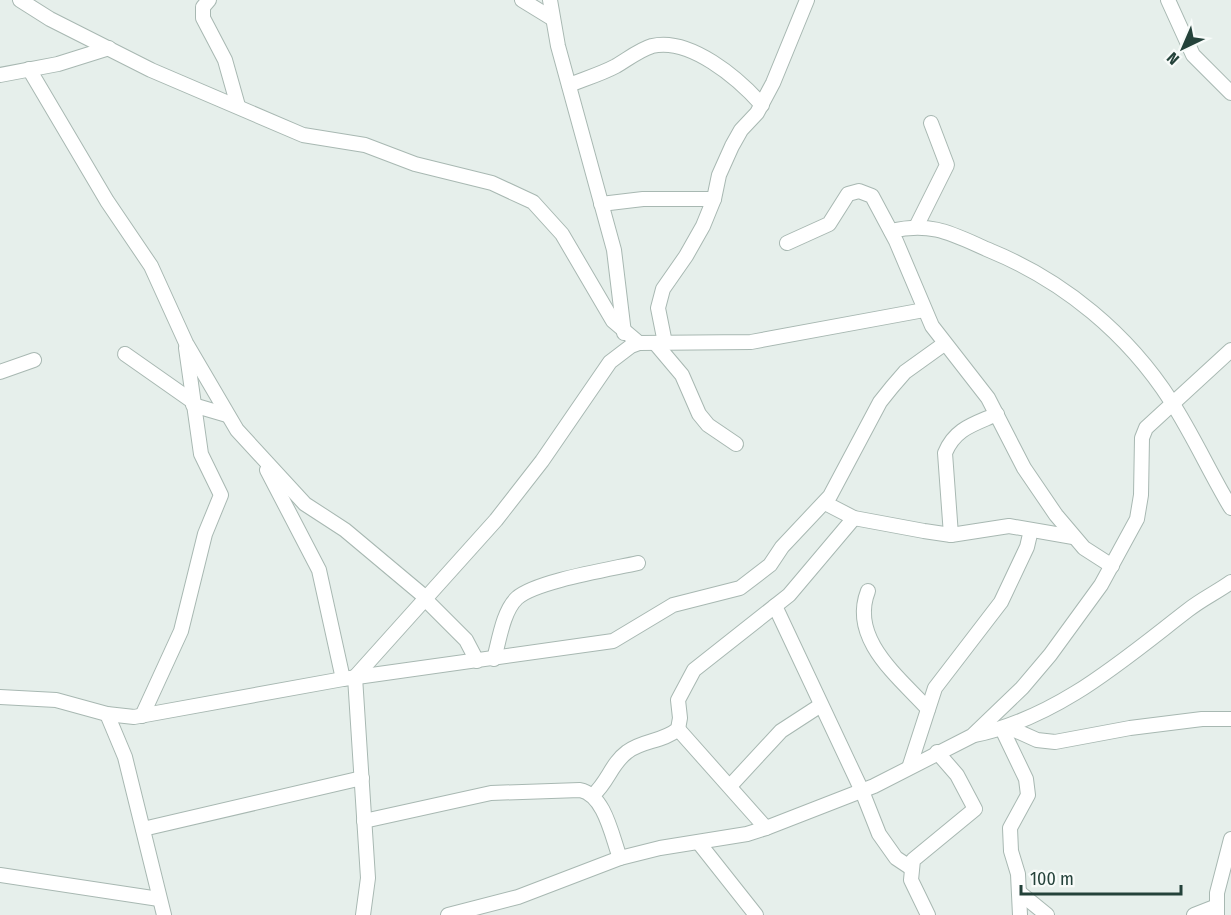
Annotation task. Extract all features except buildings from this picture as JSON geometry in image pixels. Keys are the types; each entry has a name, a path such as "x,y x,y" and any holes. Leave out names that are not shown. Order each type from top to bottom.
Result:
{"street":[{"path":"20,0 50,19 151,70 303,135 365,146 415,164 492,183 533,202 562,234 594,293 622,331 639,343"},
{"path":"209,0 203,7 203,18 225,60 238,106"},
{"path":"522,0 553,19"},
{"path":"549,0 569,85 614,250 622,331 615,357"},
{"path":"736,444 708,425 699,414 682,375 660,343 658,308 660,296 699,233 714,199 718,175 732,146 762,105 799,25 807,0"},
{"path":"1168,0 1193,55 1231,93"},
{"path":"569,85 615,66 650,47 669,44 680,46 722,69 762,105"},
{"path":"0,75 109,48"},
{"path":"29,69 107,201 151,266 186,343 227,415 261,458 305,504 345,530 425,598 466,640 477,661"},
{"path":"916,227 947,165 931,123"},
{"path":"787,243 829,224 848,194 858,191 872,196 891,231 924,310 944,344 997,414 1024,468 1073,537 1084,548 1112,566"},
{"path":"601,204 643,200 714,199"},
{"path":"891,231 916,227 955,233 1050,280 1074,297 1109,328 1144,365 1172,402 1231,508"},
{"path":"349,678 384,647 496,520 542,461 593,384 615,357 639,343 751,342 924,310"},
{"path":"142,716 182,631 205,534 221,495 201,453 186,343"},
{"path":"0,697 57,699 107,714 142,716 349,678 613,641 673,605 740,588 770,565 782,547 825,503 843,475 880,402 905,372 944,344"},
{"path":"972,736 1022,688 1050,655 1090,602 1112,566 1137,519 1140,508 1142,438 1151,422 1231,350"},
{"path":"125,354 193,403 227,415"},
{"path":"0,372 34,360"},
{"path":"951,535 945,453 949,444 965,427 997,414"},
{"path":"261,458 319,570 349,678 362,778 368,878 363,915"},
{"path":"825,503 854,518 951,535 1009,526 1073,537"},
{"path":"593,795 606,783 614,764 624,754 632,748 666,737 678,729 680,718 678,700 694,670 775,606 814,568 854,518"},
{"path":"910,765 935,688 1001,602 1027,547 1031,530"},
{"path":"494,659 511,608 517,598 530,591 564,580 638,563"},
{"path":"448,915 518,897 620,858 766,828 862,791 937,752 972,736 1005,728 1089,685 1190,608 1231,582"},
{"path":"868,591 863,603 864,624 869,640 928,709"},
{"path":"775,606 883,841 896,858 911,868"},
{"path":"731,785 781,731 821,705"},
{"path":"107,714 122,746 164,915"},
{"path":"1005,728 1037,740 1055,742 1202,719 1231,719"},
{"path":"1005,728 1026,779 1028,795 1010,828 1011,850 1018,874 1020,915"},
{"path":"678,729 731,785 766,828"},
{"path":"928,915 911,880 911,868 919,854 975,809 957,775 937,752"},
{"path":"143,829 362,778"},
{"path":"364,820 491,793 580,790 593,795 607,823 620,858"},
{"path":"1194,915 1217,910 1226,881 1231,839"},
{"path":"699,843 756,915"},
{"path":"0,875 159,899"},
{"path":"1020,893 1047,915"}]}
